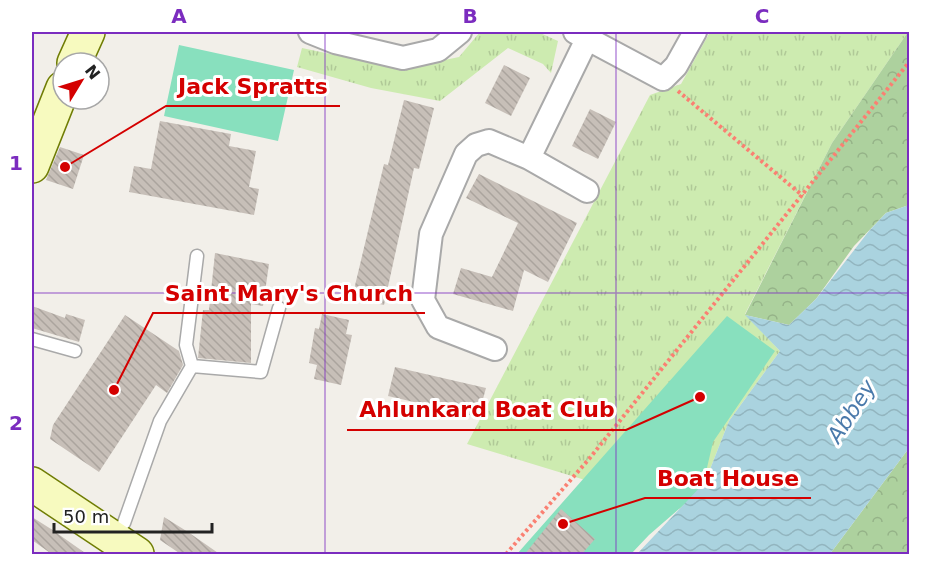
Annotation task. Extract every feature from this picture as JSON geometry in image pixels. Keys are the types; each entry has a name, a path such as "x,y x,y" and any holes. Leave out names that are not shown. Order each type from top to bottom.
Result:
{"main road":[{"path":"79,51 88,32"},
{"path":"32,166 54,111"},
{"path":"32,484 123,544"}],"street":[{"path":"315,33 335,42 403,58 438,50 460,32"},
{"path":"529,158 581,35 663,79 676,66 695,32"},
{"path":"495,349 438,327 423,300 431,234 465,154 476,145 489,141 529,158 587,191"}],"lane":[{"path":"123,544 160,421 192,366 186,345 197,256"},
{"path":"192,366 261,372 279,308"},
{"path":"32,339 75,351"}],"path":[{"path":"506,555 589,459 909,62"},
{"path":"663,79 802,196"}],"green space":[{"path":"480,32 538,32 558,41 551,73 543,64 508,48 440,101 371,88 297,67 302,48 401,69 459,57"},
{"path":"710,32 908,32 832,143 745,314 780,351 729,421 705,482 680,509 467,444 650,95 681,84"},
{"path":"908,32 909,205 886,213 854,246 816,299 789,325 745,315 832,143"},
{"path":"179,45 294,70 278,141 164,116"},
{"path":"727,316 775,351 713,442 702,489 649,535 631,554 517,554"},
{"path":"909,448 909,554 830,554"}],"water":[{"name":"Abbey","path":"909,205 909,448 830,554 637,554 705,482 729,421 780,351 745,315 789,325 816,299 869,231 886,213"}],"building":[{"path":"504,65 530,78 511,116 485,103"},
{"path":"404,100 434,108 419,169 414,168 384,305 352,298 384,164 388,165"},
{"path":"590,109 616,122 598,159 572,146"},
{"path":"160,121 231,134 229,146 256,151 249,187 259,189 254,215 129,192 134,166 151,169"},
{"path":"60,147 84,155 73,189 46,180"},
{"path":"479,174 577,223 548,282 524,270 513,311 453,294 461,268 492,277 518,223 466,198"},
{"path":"215,253 269,264 263,306 251,304 251,363 198,358 203,310 209,310"},
{"path":"32,306 65,318 66,314 85,320 79,342 32,328"},
{"path":"322,314 349,320 346,334 352,335 341,385 314,379 317,365 309,363 315,328 319,329"},
{"path":"125,315 179,351 183,365 167,393 156,385 99,472 50,439 53,425"},
{"path":"395,367 486,388 478,417 388,396"},
{"path":"561,509 595,539 581,555 524,555"},
{"path":"32,517 88,555 53,555 32,540"},
{"path":"164,517 221,555 182,555 160,540"}],"place":[{"name":"Jack Spratts","path":"65,167"},
{"name":"Saint Mary's Church","path":"114,390"},
{"name":"Ahlunkard Boat Club","path":"700,397"},
{"name":"Boat House","path":"563,524"}]}
